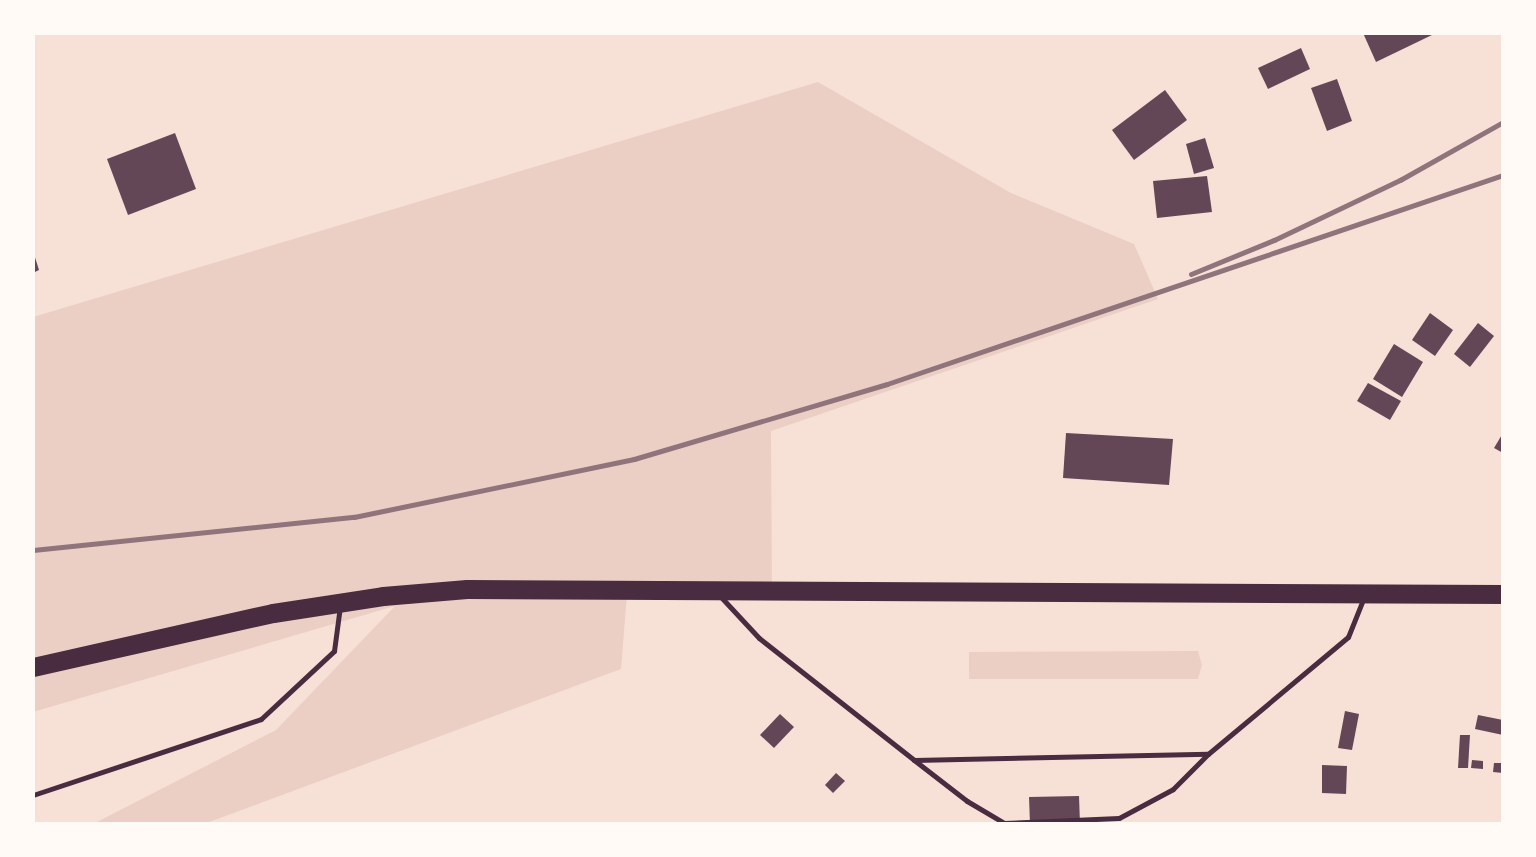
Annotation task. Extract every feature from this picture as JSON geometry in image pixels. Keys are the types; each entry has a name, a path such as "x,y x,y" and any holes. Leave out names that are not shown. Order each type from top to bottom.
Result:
{"highway":[{"path":"33,667 260,615 341,602 467,589 1364,596 1503,594"}],"lane":[{"path":"713,589 759,638 967,801 1004,823 1119,818 1174,789 1209,754 1348,637 1364,596"},
{"path":"33,795 261,719 334,651 341,602"},
{"path":"914,760 1209,754"}],"shaded area":[{"path":"818,82 1011,193 1134,244 1158,299 771,431 772,592 627,595 621,669 204,824 93,824 276,730 395,606 33,712 33,317"},
{"path":"1198,651 1202,665 1198,679 969,679 969,652"}],"building":[{"path":"1363,33 1431,33 1432,35 1376,62"},
{"path":"1301,48 1310,69 1268,89 1258,68"},
{"path":"1337,79 1352,121 1327,131 1311,88"},
{"path":"1165,90 1187,120 1134,160 1112,130"},
{"path":"175,133 196,189 128,215 107,159"},
{"path":"1205,138 1214,168 1194,174 1186,144"},
{"path":"1207,176 1212,212 1157,218 1153,181"},
{"path":"33,251 39,270 33,273"},
{"path":"1430,313 1453,330 1435,356 1412,340"},
{"path":"1478,323 1494,336 1470,367 1454,354"},
{"path":"1394,344 1423,362 1402,397 1373,379"},
{"path":"1368,383 1401,401 1390,420 1357,401"},
{"path":"1066,433 1173,439 1169,485 1063,478"},
{"path":"1503,433 1503,453 1494,448"},
{"path":"1345,711 1359,714 1352,750 1338,748"},
{"path":"780,714 794,727 774,748 760,735"},
{"path":"1478,715 1503,720 1503,735 1475,729"},
{"path":"1460,735 1470,735 1468,768 1458,768"},
{"path":"1472,760 1483,761 1483,769 1471,768"},
{"path":"1494,763 1503,763 1503,773 1493,772"},
{"path":"1322,765 1347,766 1346,794 1322,793"},
{"path":"836,773 845,781 833,793 825,785"},
{"path":"1079,796 1080,824 1030,824 1029,797"}],"railway":[{"path":"1191,274 1274,240 1400,180 1503,122"},
{"path":"33,550 354,517 634,459 887,384 1503,175"}]}
